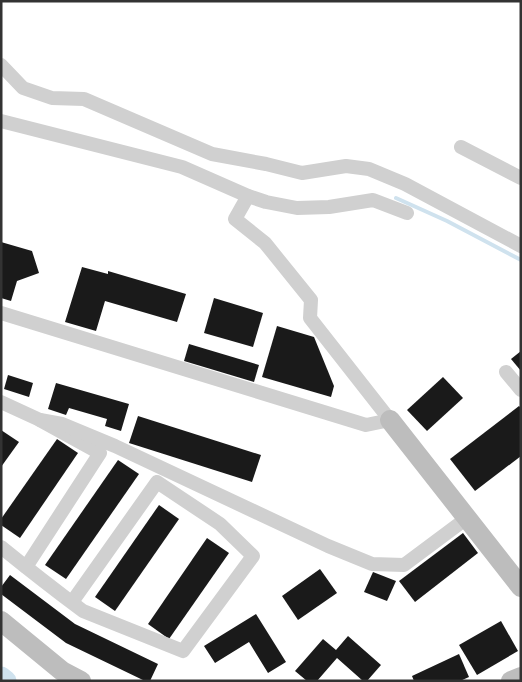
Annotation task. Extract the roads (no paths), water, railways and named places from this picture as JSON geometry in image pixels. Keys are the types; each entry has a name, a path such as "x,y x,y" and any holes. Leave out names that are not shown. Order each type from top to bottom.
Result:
{"street":[{"path":"1,65 22,88 52,98 84,99 212,154 302,173 346,166 369,169 405,184 521,246"},
{"path":"1,121 182,167 248,196 297,208 329,207 372,200 407,213"},
{"path":"460,147 521,178"},
{"path":"248,196 235,219 265,243 311,300 310,318 521,587"},
{"path":"1,313 366,425 390,420"},
{"path":"506,372 521,390"},
{"path":"1,402 40,420 100,453 26,567"},
{"path":"40,420 62,424 115,446 319,542 372,564 404,565 467,518"},
{"path":"1,547 83,611 183,651 253,556 220,524 156,482 72,602"},
{"path":"1,622 62,671 81,681"},
{"path":"511,681 521,676"}],"waterway":[{"path":"396,198 447,221 521,260"},
{"path":"1,677 6,681"}]}
